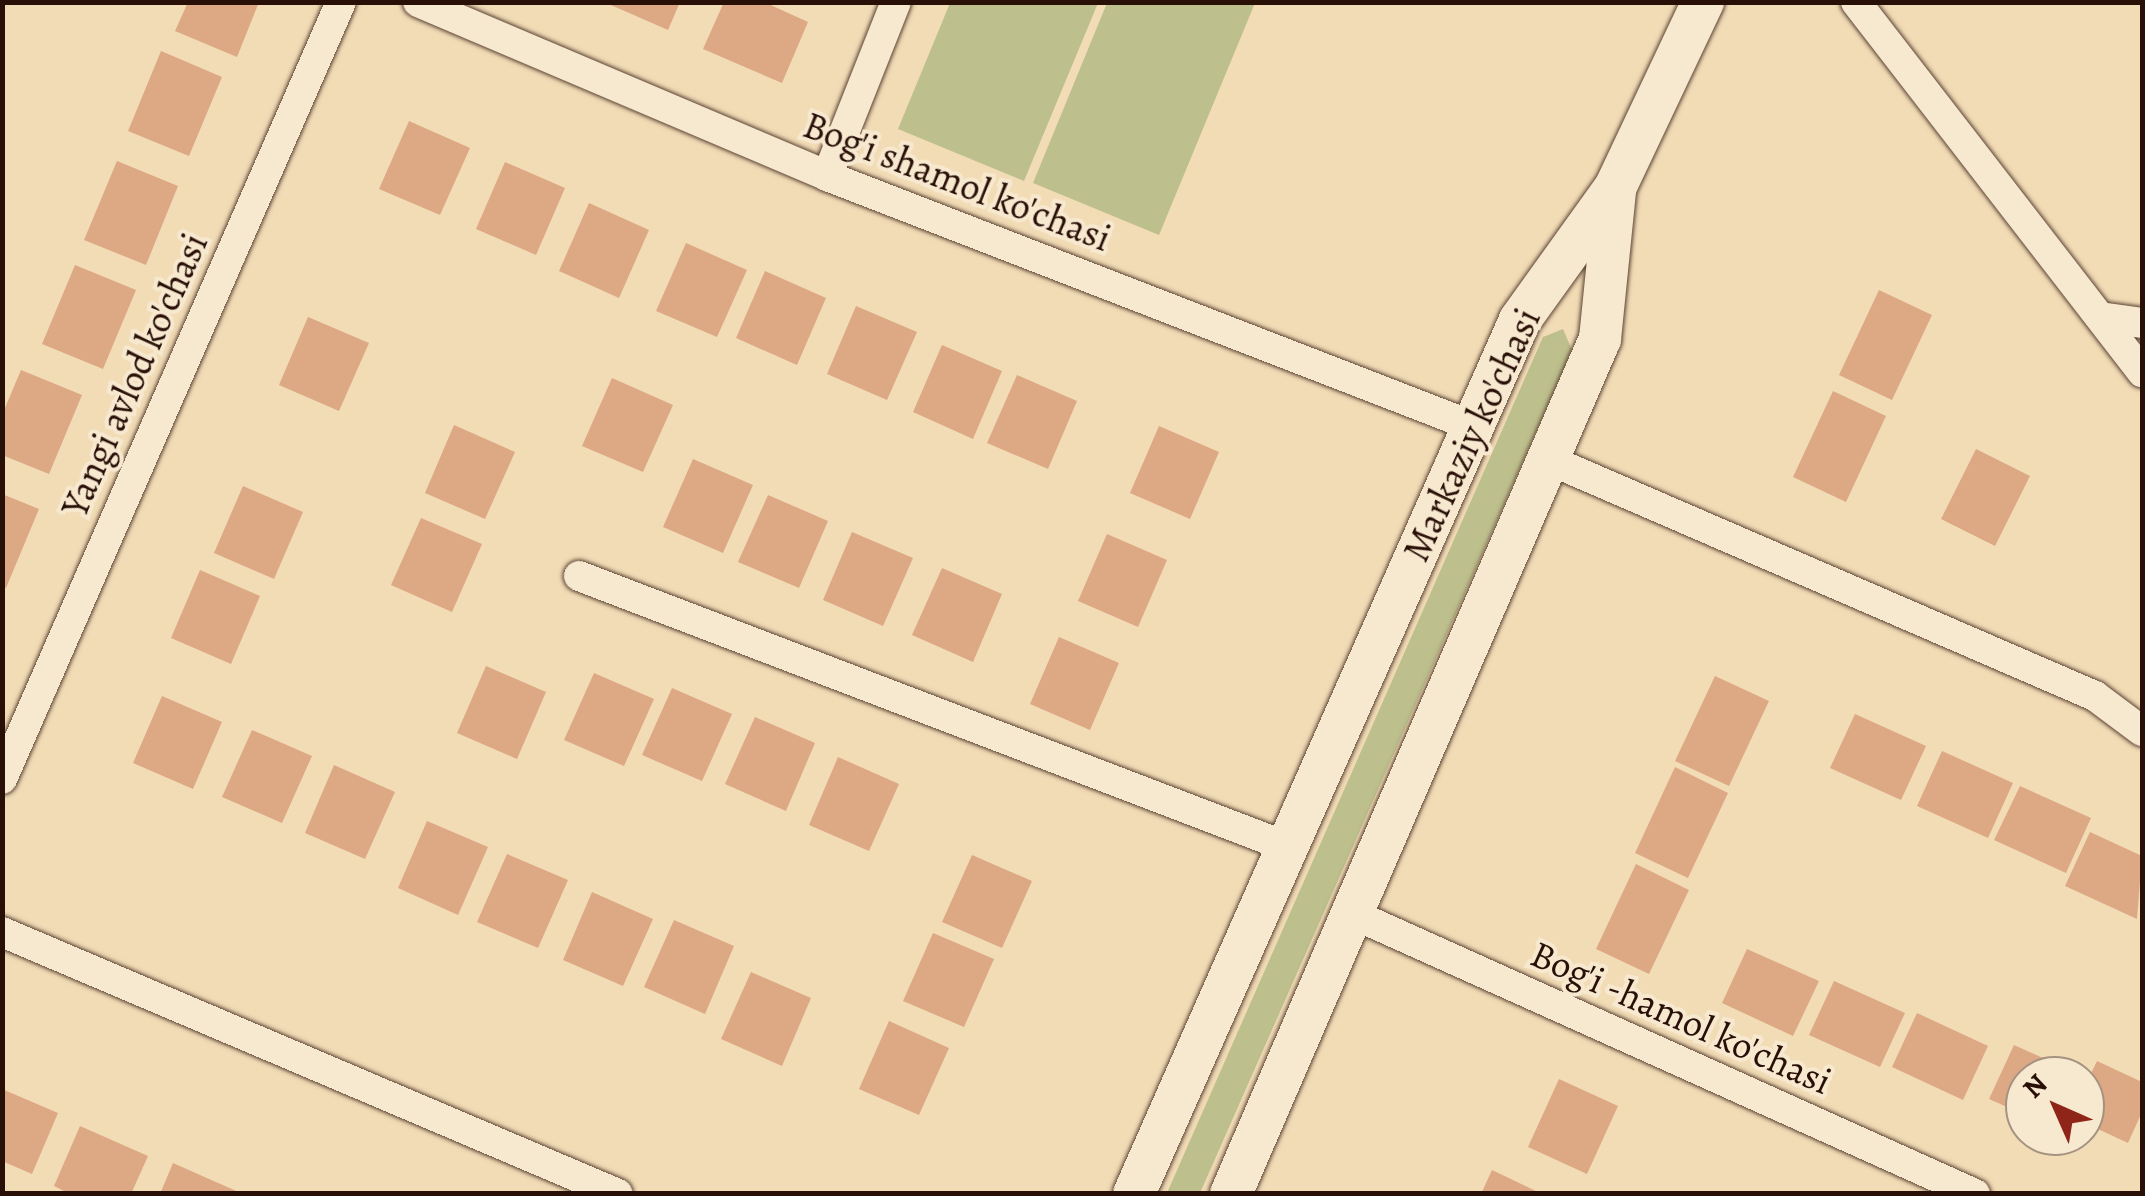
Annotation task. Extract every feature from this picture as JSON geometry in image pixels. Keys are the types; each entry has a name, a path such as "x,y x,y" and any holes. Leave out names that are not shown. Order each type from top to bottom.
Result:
{"street":[{"name":"Yangi avlod ko'chasi","path":"2,779 342,2"},
{"name":"Bog'i shamol ko'chasi","path":"418,2 828,176 1470,424"},
{"path":"828,176 896,2"},
{"path":"1615,188 1702,2"},
{"path":"1856,2 2142,372"},
{"name":"Markaziy ko'chasi","path":"1134,1194 1470,424 1520,320 1615,188"},
{"name":"Markaziy ko'chasi","path":"1231,1194 1600,339 1615,188"},
{"path":"2100,317 2142,322"},
{"path":"1548,459 2095,696 2142,731"},
{"path":"579,576 1288,847"},
{"name":"Bog'i -hamol ko'chasi","path":"1354,915 1975,1194"},
{"path":"2,932 618,1194"}],"green space":[{"path":"950,3 1098,3 1024,181 898,129"},
{"path":"1107,3 1255,3 1159,235 1033,183"},
{"path":"1563,329 1572,350 1200,1193 1167,1193 1543,337"}],"building":[{"path":"188,2 259,2 237,57 175,31"},
{"path":"604,2 680,2 668,30"},
{"path":"724,2 764,2 808,22 782,83 703,49"},
{"path":"161,51 222,77 189,156 128,131"},
{"path":"409,121 470,148 440,215 379,189"},
{"path":"117,161 178,186 146,265 84,240"},
{"path":"505,162 565,188 536,255 476,229"},
{"path":"589,203 649,230 619,298 559,271"},
{"path":"686,243 747,270 717,337 656,311"},
{"path":"75,265 136,290 103,369 42,344"},
{"path":"765,271 826,298 797,365 736,338"},
{"path":"1879,290 1932,315 1892,400 1839,375"},
{"path":"856,306 917,332 887,400 827,374"},
{"path":"308,317 369,343 339,411 279,385"},
{"path":"942,345 1002,371 973,439 913,412"},
{"path":"21,370 82,395 49,474 2,455 2,415"},
{"path":"1017,375 1077,401 1048,469 987,443"},
{"path":"612,378 673,405 643,472 582,446"},
{"path":"1833,391 1886,416 1846,502 1793,477"},
{"path":"454,425 515,452 485,519 425,493"},
{"path":"1159,426 1219,452 1190,519 1130,493"},
{"path":"1976,449 2030,476 1995,546 1941,519"},
{"path":"693,459 753,485 723,553 663,527"},
{"path":"243,486 303,512 274,579 214,553"},
{"path":"2,494 39,509 6,588 2,586"},
{"path":"768,495 828,521 799,588 738,562"},
{"path":"421,518 482,544 452,612 391,585"},
{"path":"852,532 913,558 883,626 823,600"},
{"path":"1107,534 1167,560 1138,627 1078,601"},
{"path":"942,568 1002,594 973,662 912,635"},
{"path":"200,570 260,596 231,664 171,638"},
{"path":"1059,637 1119,663 1090,730 1030,704"},
{"path":"486,666 546,692 517,759 457,733"},
{"path":"594,673 654,699 624,766 564,740"},
{"path":"1715,676 1769,701 1729,786 1675,761"},
{"path":"672,688 732,714 702,781 642,755"},
{"path":"162,696 222,722 193,789 133,763"},
{"path":"1855,714 1926,746 1901,800 1830,768"},
{"path":"755,717 815,743 786,811 725,784"},
{"path":"252,730 312,756 282,823 222,797"},
{"path":"1942,751 2013,783 1988,838 1917,806"},
{"path":"838,757 899,784 869,851 809,825"},
{"path":"334,765 395,792 365,859 305,833"},
{"path":"1675,767 1728,793 1688,878 1635,853"},
{"path":"2020,786 2091,818 2066,873 1994,840"},
{"path":"427,821 488,847 458,915 398,888"},
{"path":"2090,832 2142,856 2137,919 2065,886"},
{"path":"507,854 568,880 538,948 477,922"},
{"path":"972,855 1032,881 1002,948 942,922"},
{"path":"1636,864 1689,890 1649,974 1596,949"},
{"path":"592,892 653,919 623,986 563,960"},
{"path":"674,920 734,946 705,1014 644,987"},
{"path":"933,933 994,959 964,1027 903,1001"},
{"path":"1747,949 1819,981 1793,1036 1722,1003"},
{"path":"751,972 811,998 782,1066 721,1039"},
{"path":"1834,981 1905,1013 1880,1067 1809,1035"},
{"path":"1917,1013 1988,1046 1963,1100 1892,1067"},
{"path":"889,1021 949,1048 919,1115 859,1089"},
{"path":"2014,1045 2038,1056 2009,1056"},
{"path":"2005,1064 2005,1106 1989,1099"},
{"path":"2105,1065 2142,1082 2142,1112 2128,1143 2105,1132"},
{"path":"1559,1079 1618,1106 1587,1174 1528,1147"},
{"path":"2,1089 58,1113 32,1174 2,1161"},
{"path":"80,1126 148,1156 131,1194 70,1194 54,1186"},
{"path":"173,1163 243,1194 160,1194"},
{"path":"1492,1170 1542,1194 1481,1194"}]}
